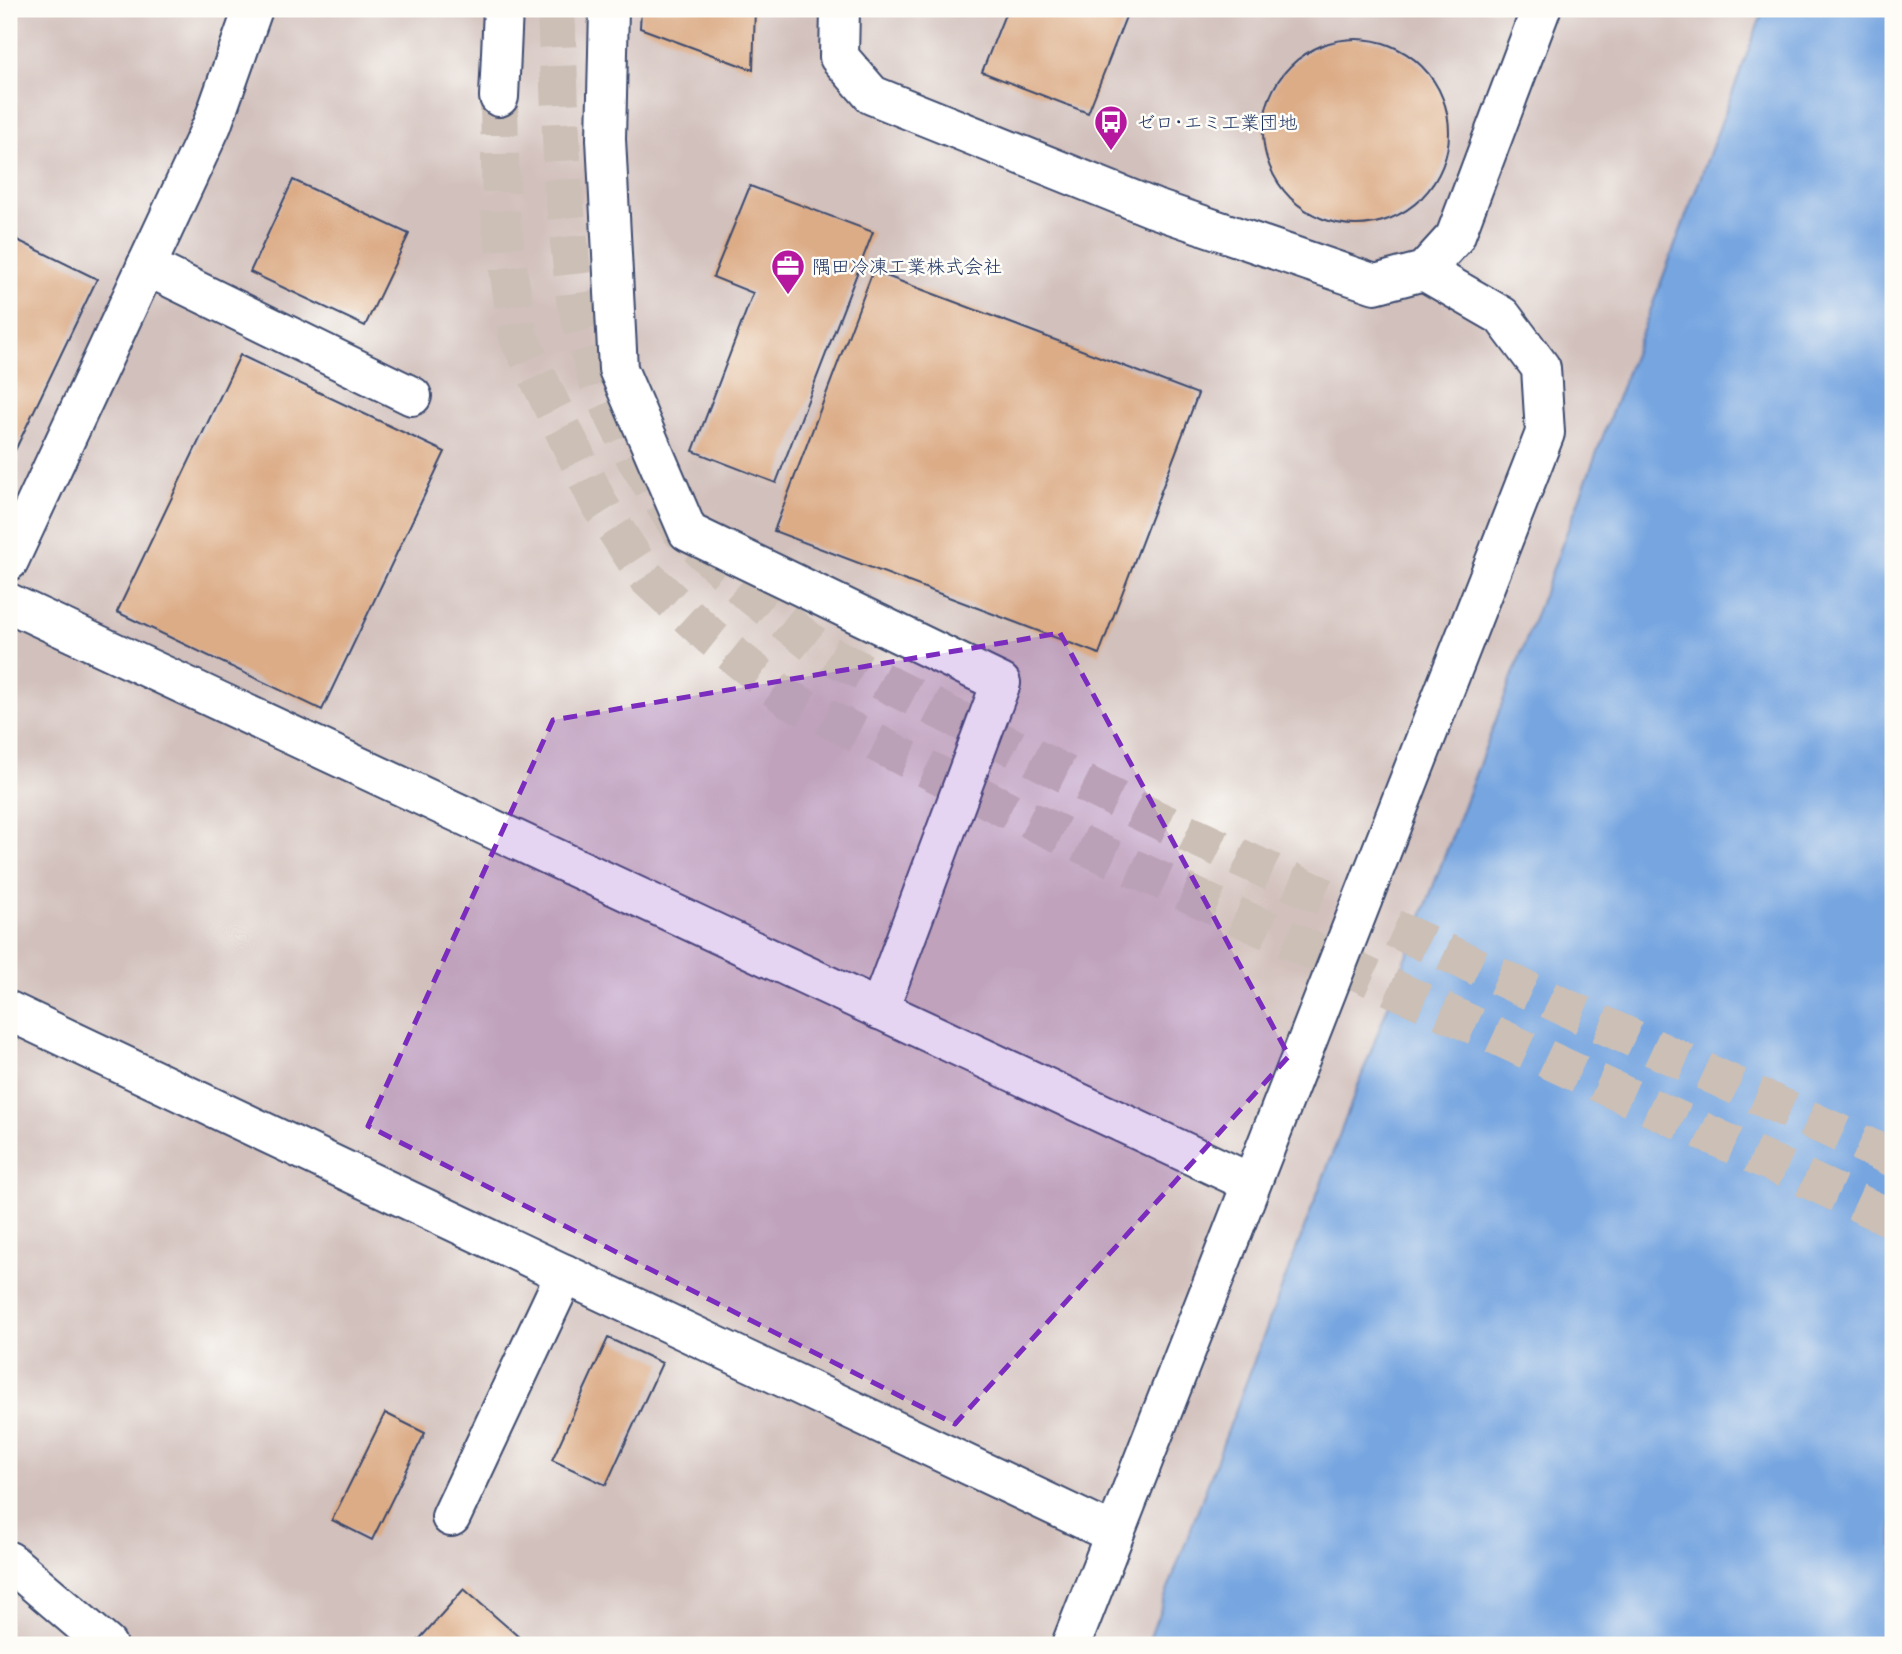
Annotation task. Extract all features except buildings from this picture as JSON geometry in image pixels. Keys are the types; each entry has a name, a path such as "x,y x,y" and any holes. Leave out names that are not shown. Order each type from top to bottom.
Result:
{"street":[{"path":"9,561 212,125 253,9"},
{"path":"499,97 503,9"},
{"path":"610,9 606,139 618,369 688,532 1001,683 879,1010"},
{"path":"839,9 839,57 872,95 1153,208 1375,284 1424,271 1455,237 1541,9"},
{"path":"146,266 412,396"},
{"path":"1071,1645 1545,433 1541,368 1502,316 1424,271"},
{"path":"9,603 1251,1184"},
{"path":"9,1011 1114,1534"},
{"path":"451,1517 565,1274"},
{"path":"10,1563 107,1645"}],"highlighted area":[{"path":"1060,633 1289,1056 955,1424 368,1126 553,720"}],"shaded area":[{"path":"9,9 1764,9 1147,1645 9,1645"}],"water":[{"path":"1764,9 1893,9 1893,1645 1147,1645"}],"tunnel":[{"path":"556,9 563,185 575,298 600,388 635,458 681,531 746,591 822,651 1145,814 1893,1158"},
{"path":"499,97 501,220 518,336 600,506 647,578 712,638 787,698 1016,814 1893,1219"}],"place":[{"name":"ゼロ･エミ工業団地","path":"1111,152"},
{"name":"隅田冷凍工業株式会社","path":"788,296"}]}
